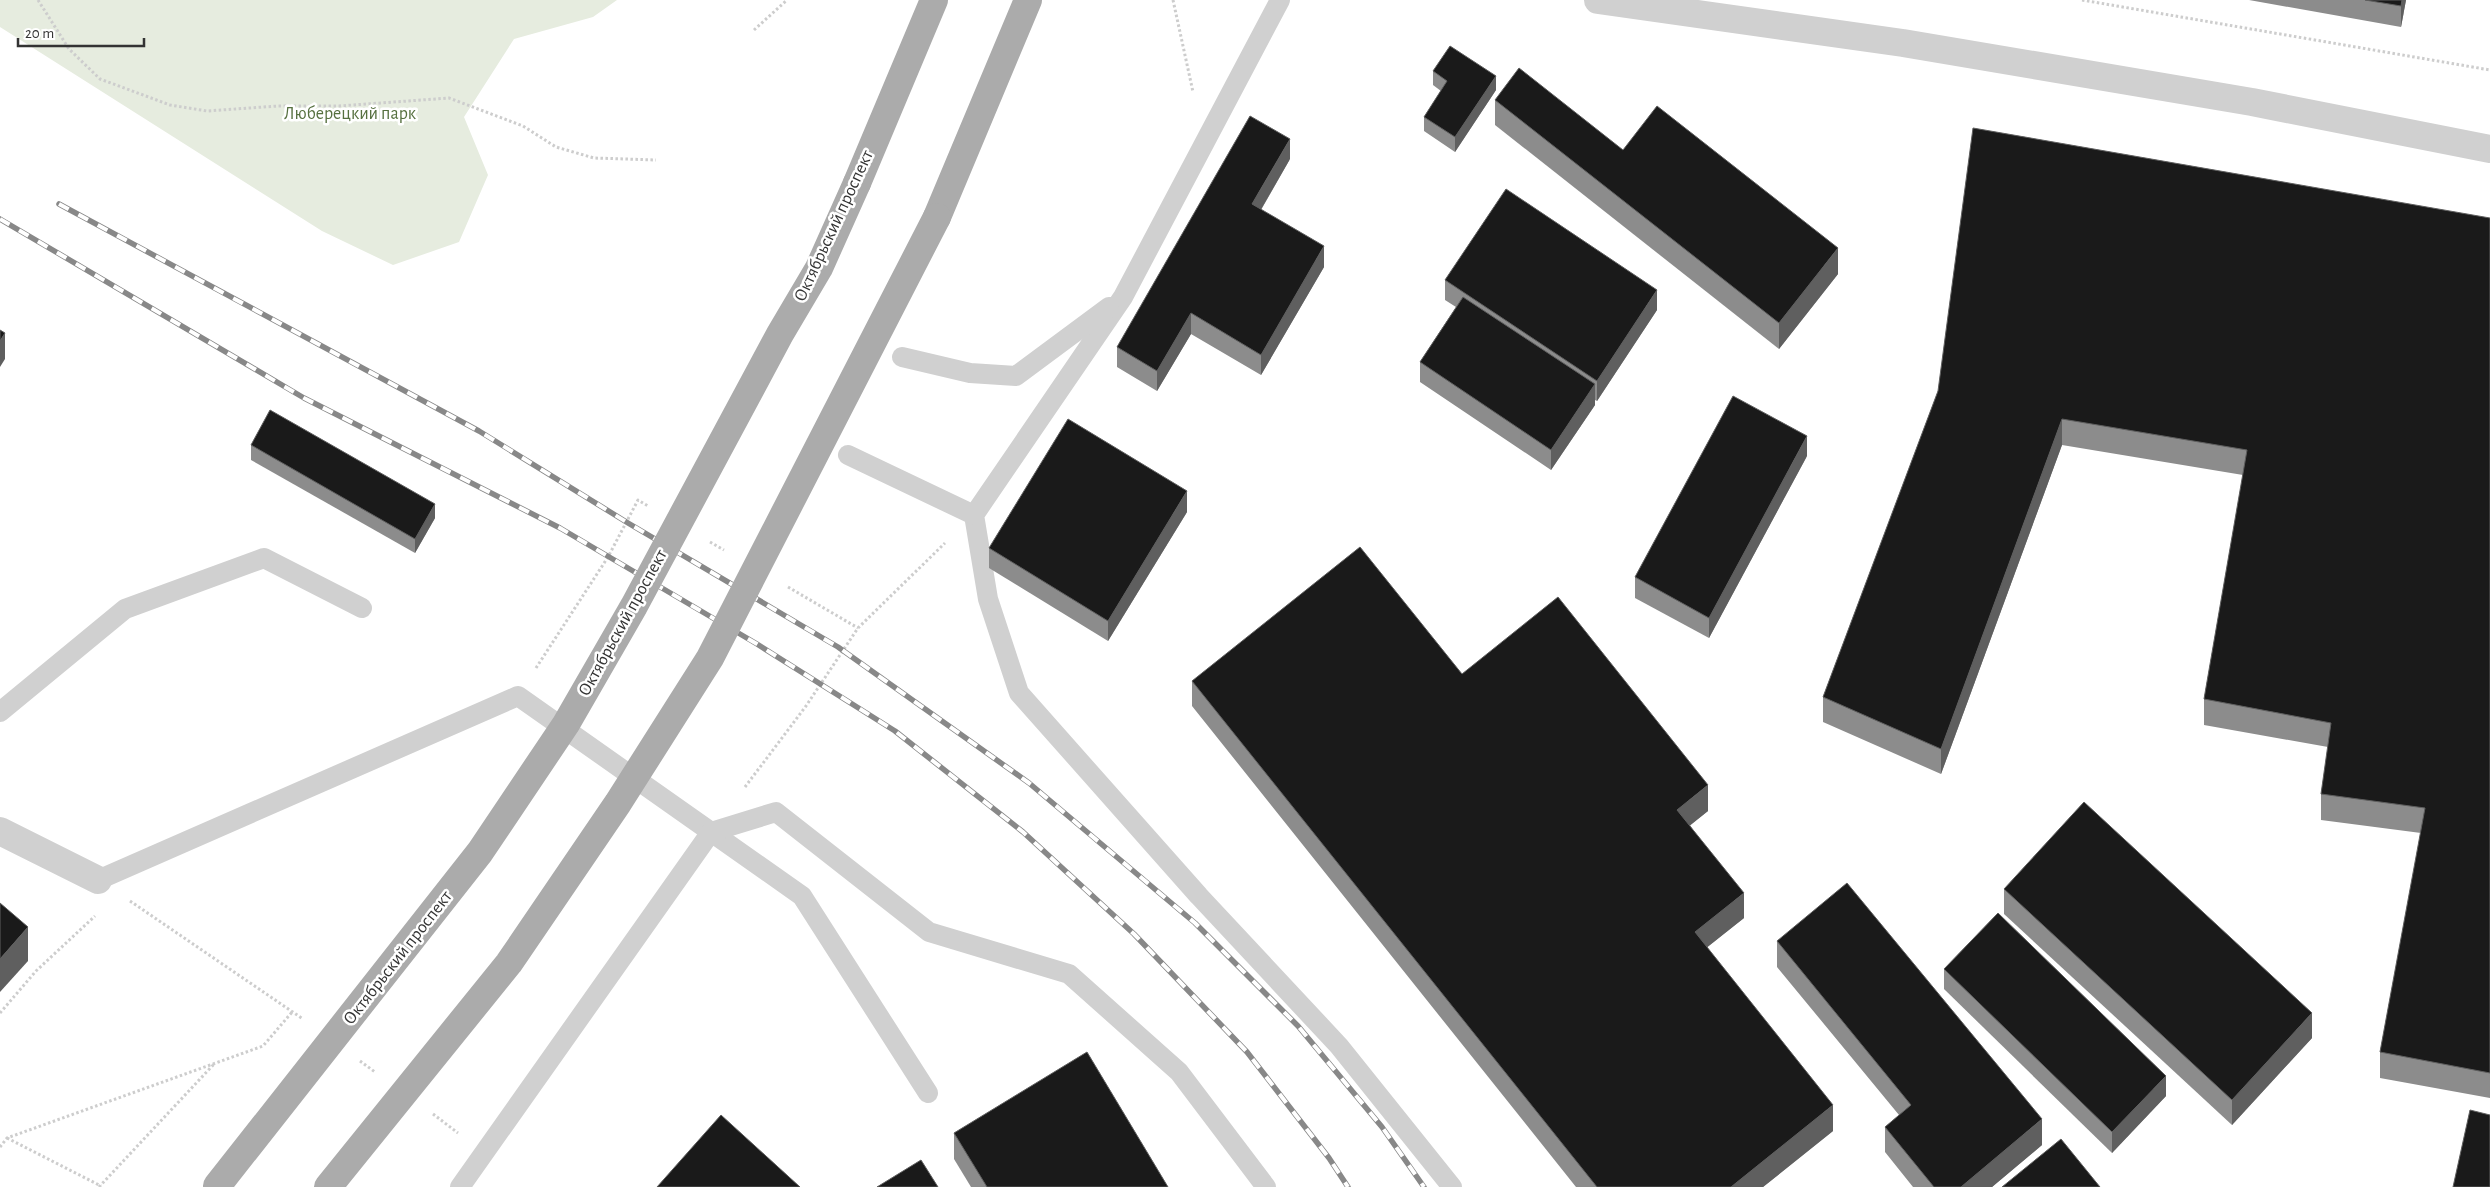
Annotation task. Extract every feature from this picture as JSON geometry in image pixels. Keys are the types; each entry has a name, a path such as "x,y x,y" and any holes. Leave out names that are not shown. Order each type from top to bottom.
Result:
{"main road":[{"name":"Октябрьский проспект","path":"217,1186 480,852 566,724 634,606 780,334 819,268 934,0"},
{"path":"328,1187 509,963 618,804 700,674 937,217 1028,0"}],"street":[{"path":"1598,0 1990,58 2252,102 2490,149"},
{"path":"0,831 109,887"}],"lane":[{"path":"1280,0 1123,297 974,515 988,599 1019,693 1199,896 1339,1046 1452,1187"},
{"path":"902,356 970,373 1016,376 1123,297"},
{"path":"848,455 974,515"},
{"path":"0,712 125,609 264,558 362,608"},
{"path":"109,887 518,696 802,896 928,1093"},
{"path":"460,1187 711,832 776,812 929,932 1069,974 1179,1072 1266,1187"}],"path":[{"path":"38,0 69,49 100,79 170,105 207,111 278,106 339,106 449,98 522,126 556,147 594,158 656,160"},
{"path":"754,30 787,0"},
{"path":"1173,0 1190,87"},
{"path":"2082,0 2490,70"},
{"path":"518,696 608,557 638,500"},
{"path":"711,832 806,706 858,628 974,515"},
{"path":"0,1013 109,887 293,1012 262,1046 7,1138 0,1147"},
{"path":"7,1138 101,1187 215,1063"}],"green space":[{"name":"Люберецкий парк","path":"0,0 617,0 593,17 514,39 464,117 488,175 459,242 393,265 322,231 0,27"}],"building":[{"path":"2365,0 2402,0 2401,6"},
{"path":"1450,46 1496,76 1455,137 1424,117 1447,81 1433,71"},
{"path":"1519,68 1623,150 1657,106 1838,248 1779,323 1495,100"},
{"path":"1250,116 1290,139 1252,204 1324,246 1261,355 1191,313 1157,371 1117,347"},
{"path":"1973,128 2490,218 2490,1073 2380,1052 2425,808 2321,794 2331,723 2204,699 2247,450 2062,419 1941,749 1823,697 1938,391"},
{"path":"1506,189 1657,290 1597,381 1445,280"},
{"path":"1463,297 1595,384 1551,450 1420,362"},
{"path":"0,330 5,333 0,341"},
{"path":"1733,396 1807,436 1709,618 1635,577"},
{"path":"270,410 435,504 415,539 251,445"},
{"path":"1068,419 1187,491 1108,621 989,548"},
{"path":"1360,547 1462,674 1558,597 1708,785 1677,810 1744,893 1695,932 1833,1105 1731,1187 1597,1187 1192,681"},
{"path":"2084,802 2312,1013 2232,1100 2004,889"},
{"path":"1847,883 2042,1119 1961,1187 1934,1187 1885,1127 1911,1105 1777,941"},
{"path":"0,903 28,927 0,959"},
{"path":"1998,913 2166,1076 2112,1132 1944,969"},
{"path":"1087,1052 1168,1187 987,1187 954,1133"},
{"path":"2470,1110 2490,1115 2490,1187 2453,1187"},
{"path":"721,1115 800,1187 657,1187"},
{"path":"2061,1139 2100,1187 2002,1187"},
{"path":"921,1160 938,1187 877,1187"}],"railway":[{"path":"59,204 479,431 628,523 838,647 1029,783 1195,923 1298,1026 1382,1127 1424,1187"},
{"path":"0,219 304,398 560,528 757,644 895,731 1023,832 1134,934 1247,1052 1329,1158 1348,1187"}]}
